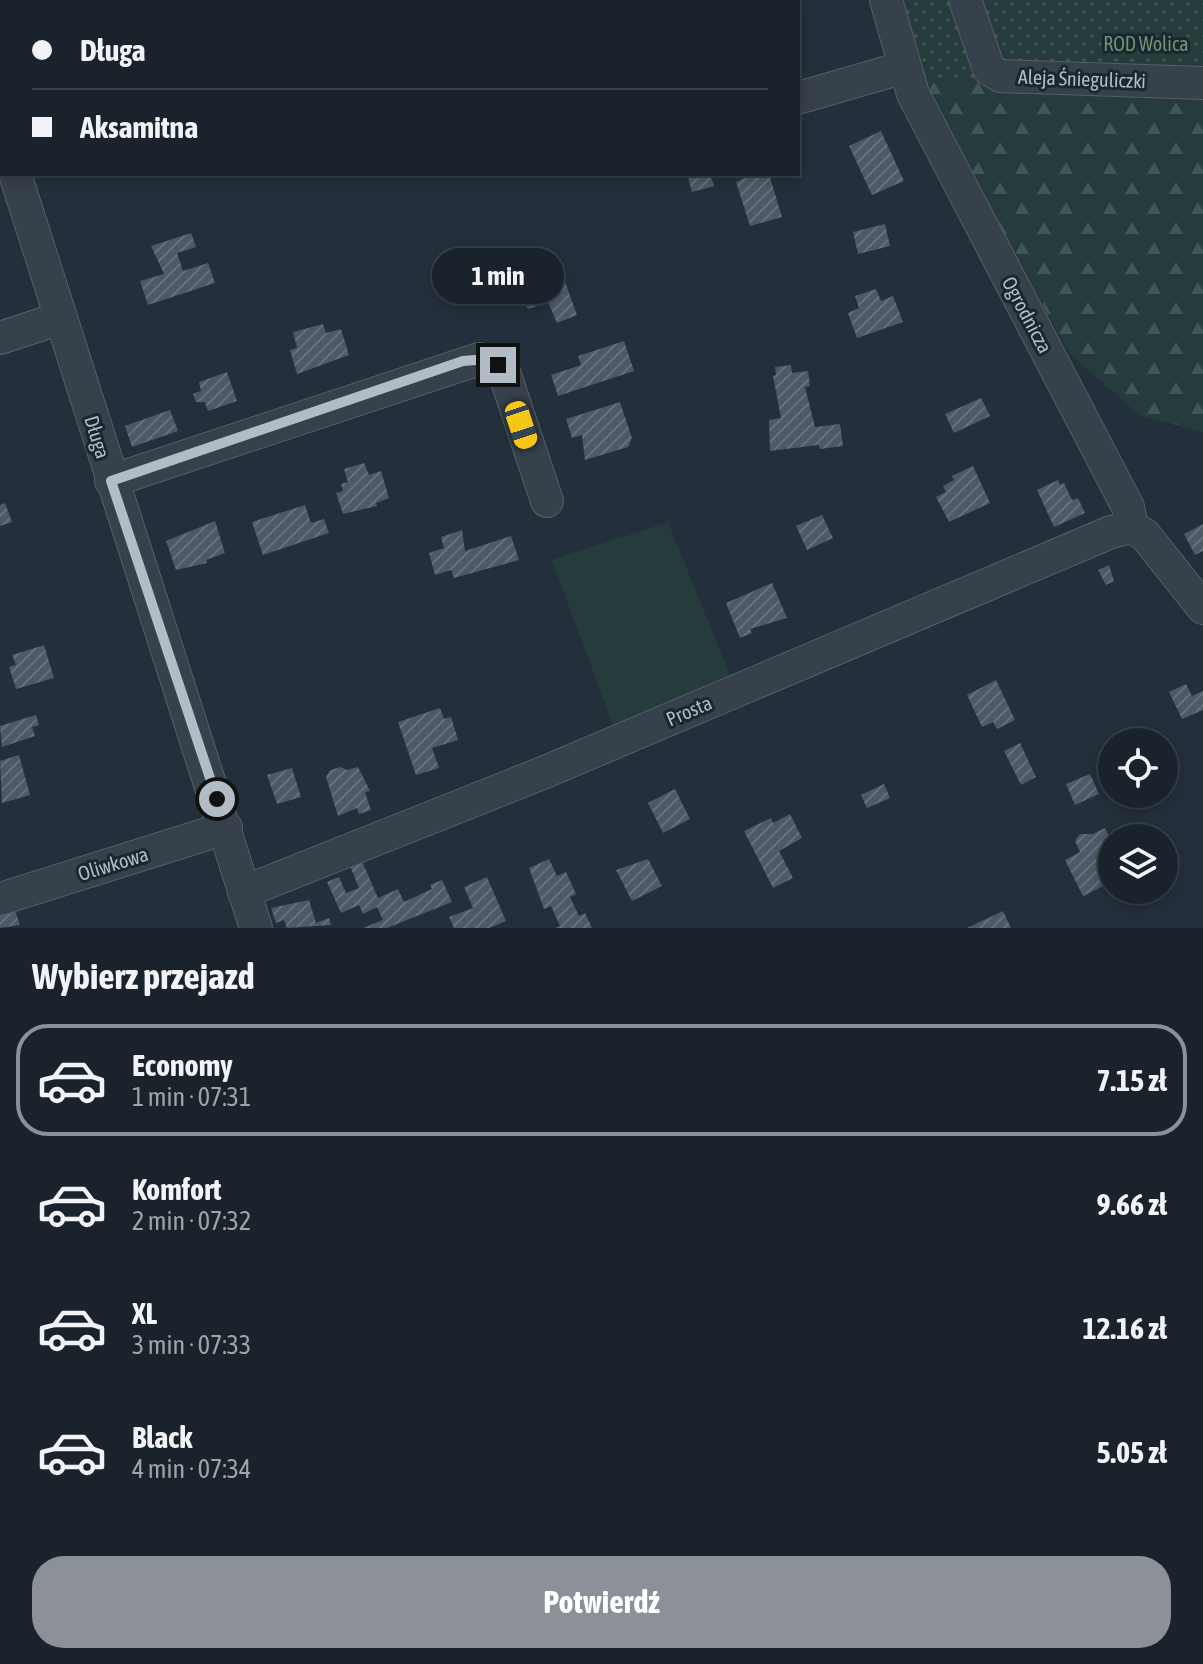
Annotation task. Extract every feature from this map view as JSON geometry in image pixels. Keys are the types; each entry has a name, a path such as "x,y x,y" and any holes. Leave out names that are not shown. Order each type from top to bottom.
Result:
{"street":[{"name":"Ogrodnicza","path":"886,0 913,94 1128,507 1132,527 1145,535 1203,608"},
{"name":"Aleja Śnieguliczki","path":"965,0 989,69 1000,76 1203,83"},
{"path":"800,97 905,67"},
{"name":"Długa","path":"16,176 256,928"},
{"path":"0,338 61,318"},
{"path":"111,481 479,359 498,365 505,375 547,501"},
{"name":"Prosta","path":"244,892 545,772 1111,532 1132,527"},
{"name":"Oliwkowa","path":"0,899 226,828"}],"green space":[{"name":"ROD Wolica","path":"904,0 1203,0 1203,90 922,79"},
{"path":"922,79 1203,90 1203,432 1139,415 1070,354 929,103"},
{"path":"668,522 732,680 614,729 552,560"}],"building":[{"path":"881,131 904,181 872,195 849,146"},
{"path":"688,176 711,176 714,186 692,192"},
{"path":"749,176 770,176 782,217 750,226 736,182"},
{"path":"885,224 890,246 858,254 853,232"},
{"path":"191,233 196,247 177,253 183,271 208,263 215,283 148,305 140,281 164,274 151,246"},
{"path":"545,268 546,273 560,268 577,315 557,323 548,302 528,309 520,295 519,283 528,280 526,275"},
{"path":"876,289 881,301 893,296 903,322 857,338 848,313 859,308 855,296"},
{"path":"323,324 326,333 341,329 349,355 297,374 290,350 297,348 293,332"},
{"path":"624,341 634,371 558,396 551,375 581,365 578,356"},
{"path":"791,365 792,373 808,371 810,386 805,387 815,427 840,424 843,446 820,449 819,445 770,451 769,420 781,418 773,376 776,375 775,367"},
{"path":"227,372 237,401 208,411 205,402 196,402 193,394 201,391 199,382"},
{"path":"981,398 990,416 954,433 945,414"},
{"path":"620,402 632,438 628,447 585,460 582,435 572,438 566,419"},
{"path":"170,410 178,431 132,447 125,426"},
{"path":"364,463 369,475 381,471 389,498 376,503 377,506 343,514 336,493 343,491 341,484 348,482 344,469"},
{"path":"973,466 990,503 949,522 936,497 946,492 943,486 954,480 952,476"},
{"path":"1058,480 1060,485 1064,483 1072,500 1078,498 1085,513 1054,527 1037,490"},
{"path":"5,503 12,522 0,526 0,505"},
{"path":"305,505 311,523 324,519 329,533 263,555 252,522"},
{"path":"822,515 833,538 807,550 796,526"},
{"path":"215,521 225,553 206,560 207,563 176,570 166,541"},
{"path":"1203,524 1203,551 1195,555 1184,534"},
{"path":"462,530 465,551 511,536 519,560 454,578 451,570 435,575 429,553 444,548 441,537"},
{"path":"1109,565 1114,581 1106,585 1098,570"},
{"path":"772,583 787,618 750,629 752,633 740,638 726,603"},
{"path":"44,645 54,678 16,689 9,667 16,665 12,655"},
{"path":"996,680 1015,720 997,729 993,722 982,727 967,695"},
{"path":"1186,684 1192,696 1203,691 1203,710 1182,719 1169,692"},
{"path":"440,708 444,719 451,717 458,740 432,748 439,768 416,775 398,722"},
{"path":"36,715 39,725 32,727 35,736 2,747 0,726"},
{"path":"1020,743 1036,777 1021,785 1004,751"},
{"path":"19,755 30,795 2,803 0,761"},
{"path":"341,767 347,770 358,767 370,791 365,792 371,810 359,814 357,808 338,816 326,777 330,770"},
{"path":"292,768 301,797 277,804 267,775"},
{"path":"1090,774 1098,794 1075,805 1066,784"},
{"path":"884,784 890,798 867,808 861,795"},
{"path":"675,789 690,819 663,833 648,803"},
{"path":"790,814 802,838 779,851 793,878 773,888 744,831 771,818 773,823"},
{"path":"1098,832 1098,888 1083,896 1065,860 1080,852 1075,841 1080,834"},
{"path":"549,859 557,876 566,872 576,894 570,897 579,916 585,913 592,928 555,928 560,926 551,906 544,909 529,868"},
{"path":"648,859 662,886 632,901 616,870"},
{"path":"362,861 378,898 398,889 404,902 432,889 430,885 442,880 452,902 387,928 363,928 383,920 377,907 363,914 359,905 341,913 327,882 339,877 346,893 359,888 350,866"},
{"path":"487,877 506,921 489,928 454,928 449,917 473,908 464,887"},
{"path":"309,900 316,923 329,918 331,925 287,928 284,920 276,923 271,908"},
{"path":"13,904 20,925 0,928 0,908"},
{"path":"1003,911 1011,928 967,928"}],"route":[{"path":"217,799 111,481 463,361 487,359 498,365"}]}
